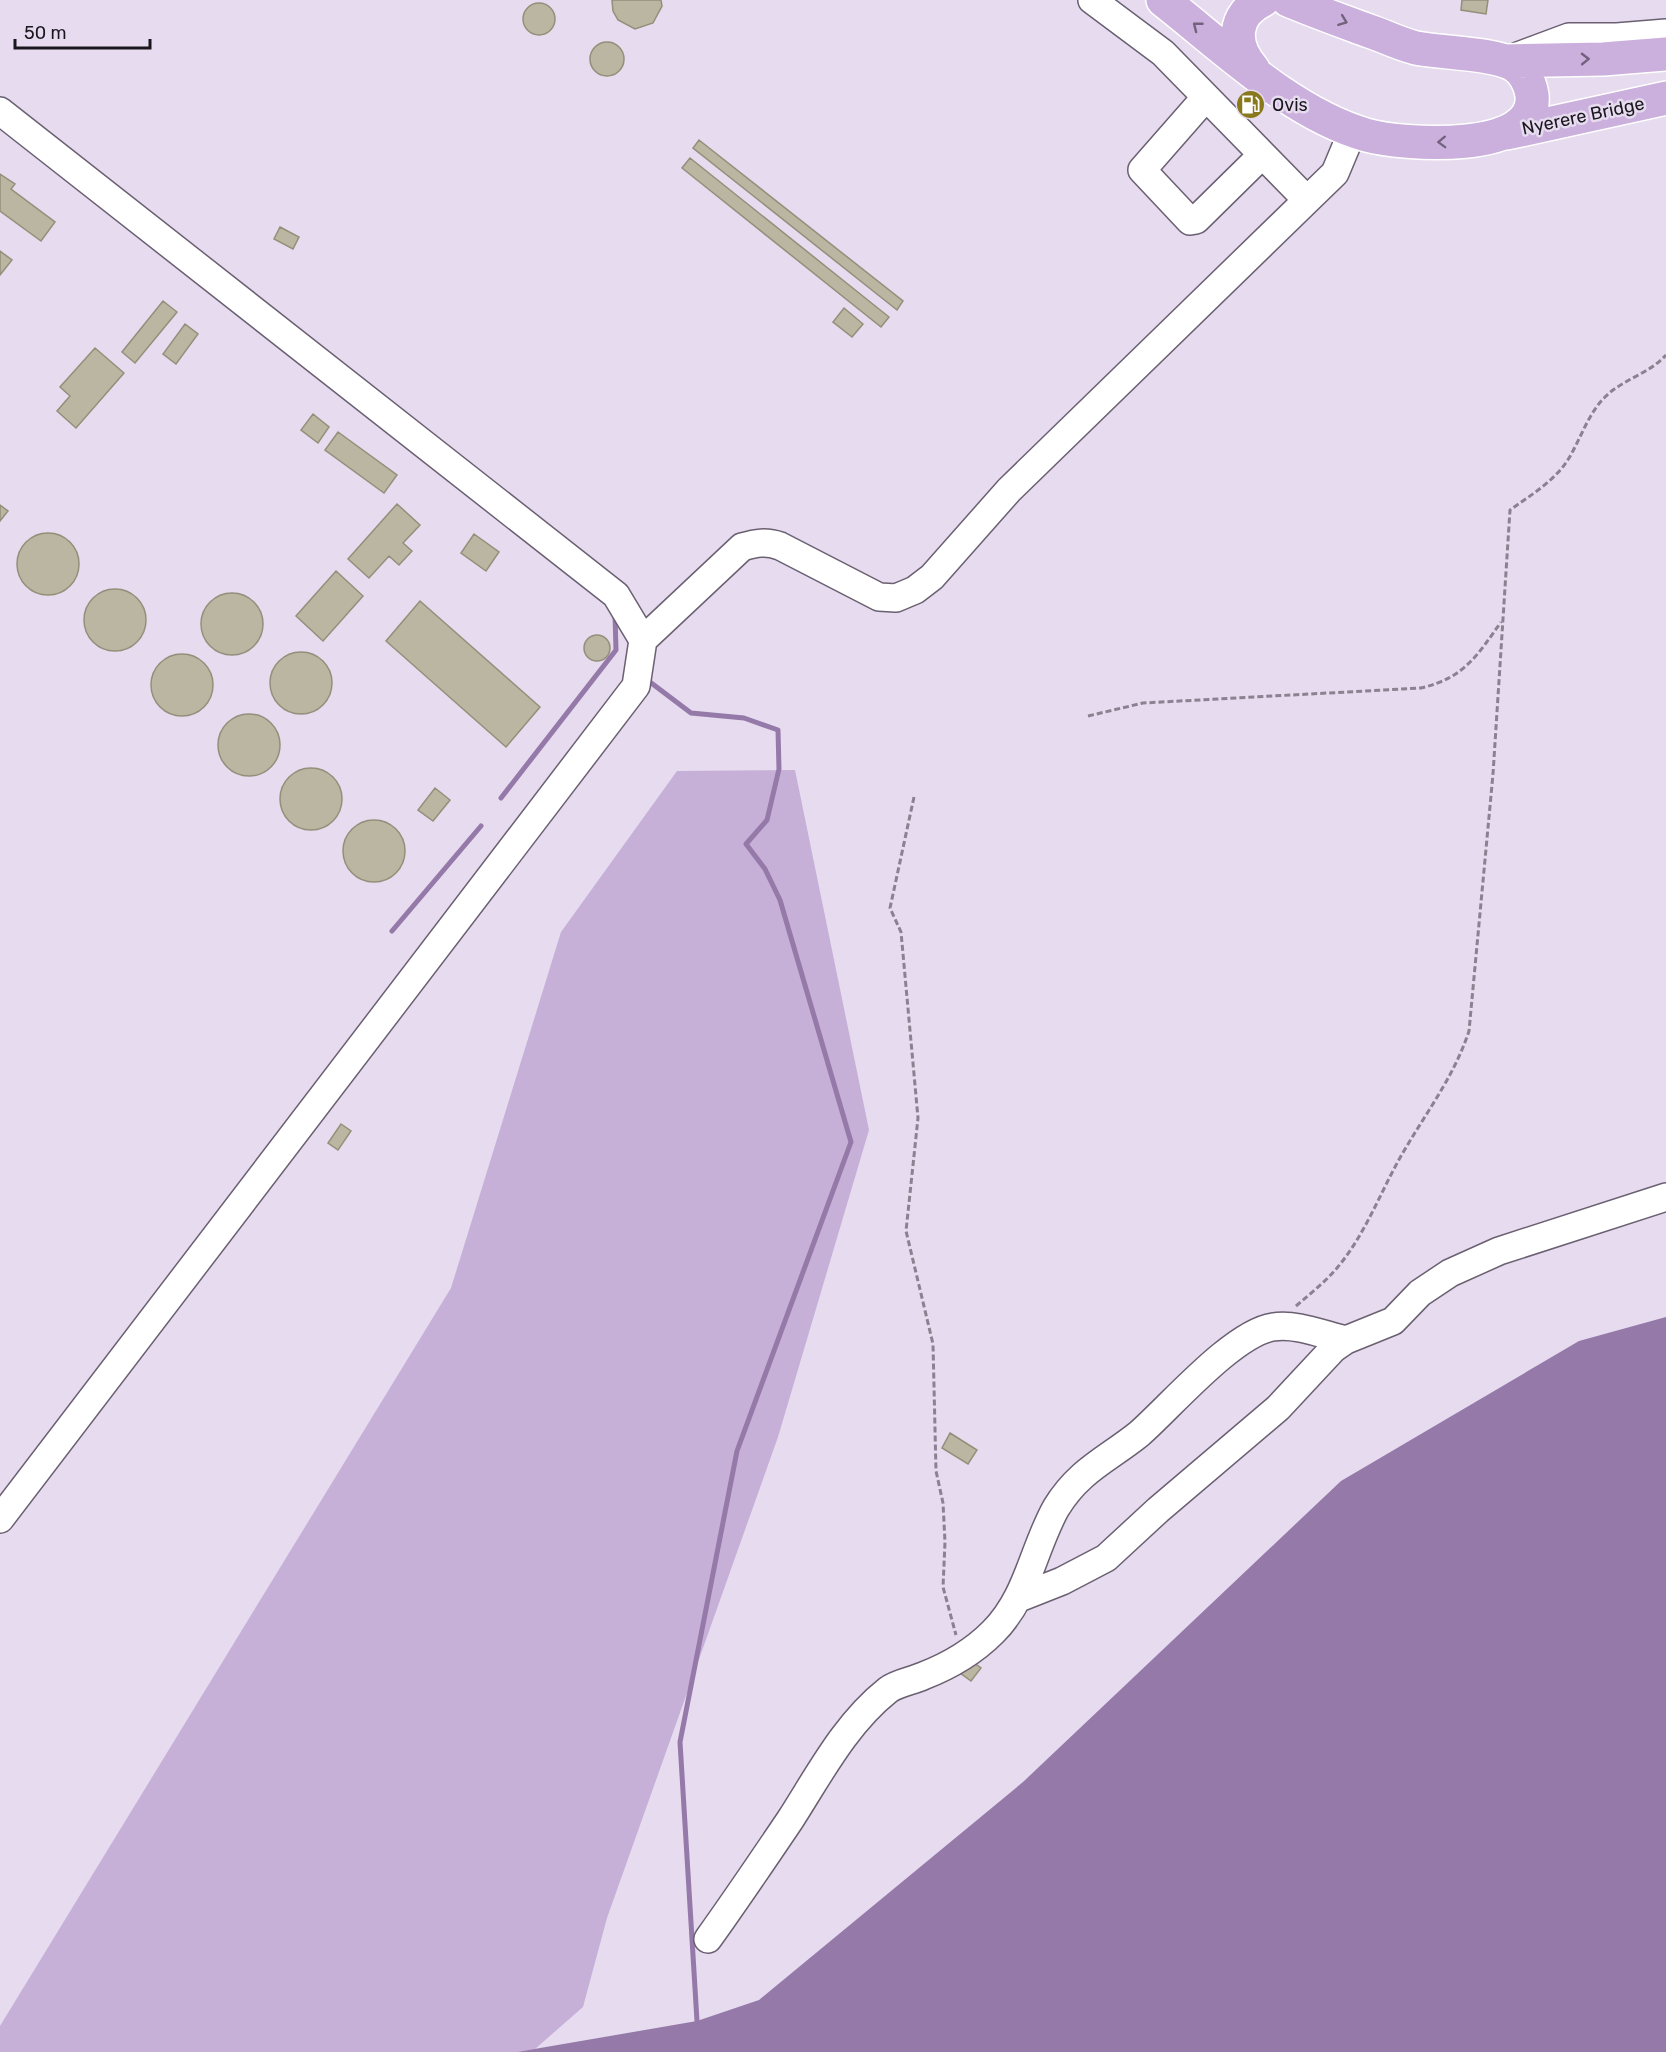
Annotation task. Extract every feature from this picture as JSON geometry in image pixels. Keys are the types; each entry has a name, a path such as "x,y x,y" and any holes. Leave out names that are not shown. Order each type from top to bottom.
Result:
{"main road":[{"name":"Nyerere Bridge","path":"1163,0 1289,98 1331,122 1353,130 1407,143 1447,142 1500,135 1666,98"},
{"path":"1256,72 1243,57 1237,35 1245,13 1282,1 1414,48 1506,61 1603,59 1666,54"},
{"path":"1500,135 1512,131 1522,123 1529,112 1532,99 1531,86 1525,74 1506,61"}],"street":[{"path":"1092,0 1163,53 1306,200"},
{"path":"1506,61 1569,37 1617,37 1666,33"},
{"path":"1206,97 1142,170 1182,213 1190,221 1196,220 1262,155"},
{"path":"0,111 616,595 643,640"},
{"path":"0,1519 636,686 643,640 742,547 754,543 769,542 780,546 879,597 896,598 915,590 932,577 1009,490 1335,173 1353,130"},
{"path":"1019,1598 1062,1581 1106,1558 1158,1510 1278,1408 1333,1349 1346,1340 1386,1326 1420,1293 1476,1260 1666,1197"},
{"path":"708,1939 791,1818 823,1764 870,1707 890,1688 949,1665 994,1631 1019,1598 1057,1508 1079,1479 1104,1457 1138,1434 1226,1353 1249,1338 1273,1327 1295,1328 1346,1340"}],"path":[{"path":"1273,1327 1336,1269 1358,1239 1401,1156 1437,1099 1463,1050 1469,1030 1479,949 1493,774 1510,510 1548,482 1568,460 1603,399 1618,385 1642,373 1666,355"},
{"path":"1088,716 1143,704 1430,686 1455,675 1473,663 1502,620"},
{"path":"914,797 890,908 901,932 918,1118 906,1231 933,1344 936,1471 943,1503 945,1542 943,1587 963,1656"}],"shaded area":[{"path":"795,770 869,1130 778,1437 607,1918 583,2007 535,2049 517,2052 0,2052 0,2026 451,1288 561,932 677,771"},
{"path":"1666,1317 1666,2052 517,2052 697,2021 759,2000 1023,1782 1341,1481 1579,1341"}],"building":[{"path":"612,0 661,0 662,6 653,23 635,29 618,20 613,11"},
{"path":"1462,0 1488,0 1486,14 1461,10"},
{"path":"539,3 550,8 555,19 550,30 539,35 528,30 523,19 528,8"},
{"path":"607,42 619,47 624,59 619,71 607,76 595,71 590,59 595,47"},
{"path":"699,140 903,301 897,310 693,148"},
{"path":"690,158 889,317 881,327 682,168"},
{"path":"0,174 15,184 11,189 55,222 41,241 0,211"},
{"path":"280,227 299,237 293,249 274,239"},
{"path":"0,251 12,260 0,275"},
{"path":"163,301 177,312 135,363 122,352"},
{"path":"844,308 863,324 852,337 833,322"},
{"path":"185,324 198,334 176,364 163,354"},
{"path":"95,348 124,373 76,428 57,411 70,396 60,387"},
{"path":"313,414 329,427 318,443 301,430"},
{"path":"338,432 397,475 384,493 325,450"},
{"path":"397,504 420,525 403,543 412,551 399,565 389,556 369,578 348,559"},
{"path":"0,505 8,511 0,521"},
{"path":"42,533 54,533 70,542 77,552 79,564 77,576 70,586 54,595 42,595 31,590 22,581 17,570 17,558 22,547 31,538"},
{"path":"474,534 499,552 486,571 461,553"},
{"path":"336,571 363,596 323,641 296,616"},
{"path":"109,589 121,589 137,598 144,608 146,620 144,632 137,642 121,651 109,651 98,646 89,637 84,626 84,614 89,603 98,594"},
{"path":"226,593 238,593 254,602 261,612 263,624 261,636 254,646 238,655 226,655 215,650 206,641 201,630 201,618 206,607 215,598"},
{"path":"420,601 540,707 506,747 386,641"},
{"path":"597,635 606,639 610,648 606,657 597,661 588,657 584,648 588,639"},
{"path":"295,652 307,652 323,661 330,671 332,683 330,695 323,705 307,714 295,714 284,709 275,700 270,689 270,677 275,666 284,657"},
{"path":"176,654 188,654 204,663 211,673 213,685 211,697 204,707 188,716 176,716 165,711 156,702 151,691 151,679 156,668 165,659"},
{"path":"243,714 255,714 271,723 278,733 280,745 278,757 271,767 255,776 243,776 232,771 223,762 218,751 218,739 223,728 232,719"},
{"path":"305,768 317,768 333,777 340,787 342,799 340,811 333,821 317,830 305,830 294,825 285,816 280,805 280,793 285,782 294,773"},
{"path":"435,788 450,800 433,821 418,810"},
{"path":"374,820 386,822 396,829 403,839 405,851 403,863 396,873 386,880 374,882 362,880 352,873 345,863 343,851 345,839 352,829 362,822"},
{"path":"341,1124 351,1131 338,1150 328,1143"},
{"path":"950,1433 977,1450 968,1464 942,1448"},
{"path":"966,1657 981,1668 971,1681 956,1670"}],"waterway":[{"path":"501,798 616,650 615,615"},
{"path":"646,679 691,713 744,718 778,730 779,769 767,820 746,844 765,869 780,900 851,1142 737,1451 680,1742 697,2021"},
{"path":"392,931 481,826"}],"place":[{"name":"Ovis","path":"1251,105"}]}
